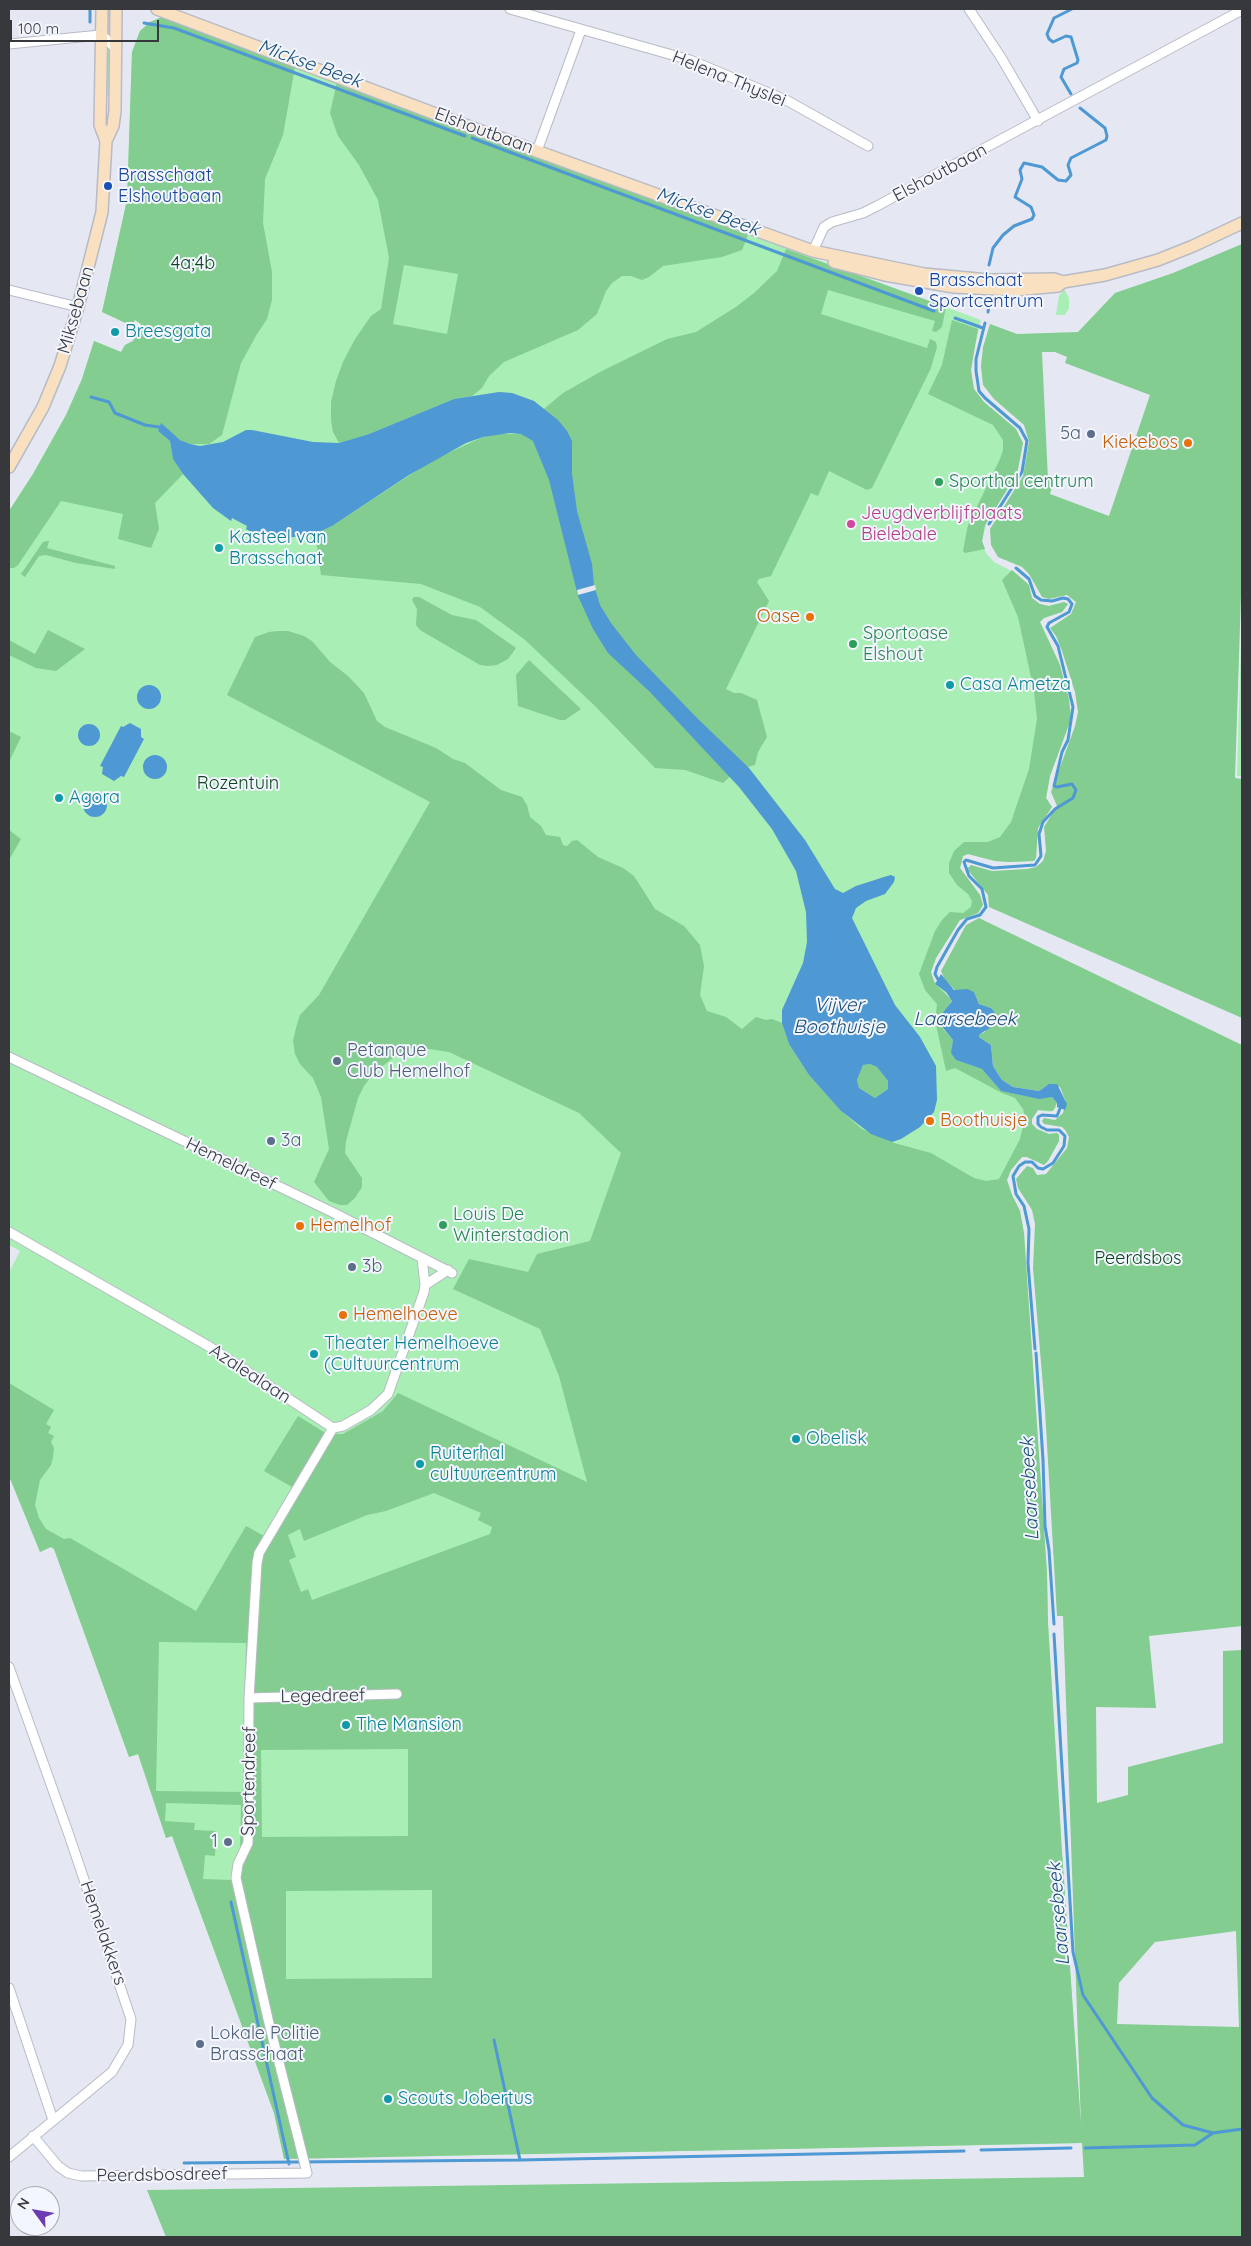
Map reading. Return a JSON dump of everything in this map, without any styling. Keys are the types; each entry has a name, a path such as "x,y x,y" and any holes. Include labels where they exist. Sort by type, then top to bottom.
{"main road":[{"name":"Miksebaan","path":"102,9 100,35 100,125 106,141"},
{"name":"Miksebaan","path":"9,467 51,389 68,346 102,212 106,141 113,126 116,98 116,9"},
{"name":"Elshoutbaan","path":"157,9 537,151 813,251 829,260 857,269 954,287 1017,290 1058,286 1063,282 1105,275 1158,260 1242,223"},
{"path":"100,125 106,130 113,126"}],"street":[{"name":"Helena Thyslei","path":"510,9 690,60 788,101 868,146"},
{"path":"969,9 1002,59 1038,121"},
{"name":"Elshoutbaan","path":"813,251 824,227 832,222 863,213 877,206 1077,101 1242,10"},
{"path":"537,151 581,30"},
{"path":"9,44 100,35 116,49"},
{"path":"9,290 78,307"},
{"name":"Hemeldreef","path":"9,1057 332,1212 450,1272 425,1285"},
{"name":"Azalealaan","path":"9,1232 210,1347 333,1428"},
{"path":"333,1428 343,1426 371,1410 388,1394 425,1285 422,1258"},
{"name":"Sportendreef","path":"306,2170 236,1878 238,1864 248,1844 249,1698 259,1553 333,1428"},
{"name":"Hemelakkers","path":"9,1667 69,1835 131,2019 128,2045 117,2065 105,2078 9,2157"},
{"name":"Legedreef","path":"249,1698 397,1694"},
{"path":"9,1988 53,2120"},
{"name":"Peerdsbosdreef","path":"33,2136 58,2166 68,2173 81,2176 306,2170"}],"green space":[{"name":"Rozentuin","path":"162,17 981,320 972,359 971,375 974,389 984,402 1016,429 1023,443 1017,474 987,521 982,541 986,553 994,562 1017,574 1029,585 1032,598 1039,604 1049,606 1064,602 1068,604 1062,612 1044,618 1040,622 1060,665 1071,719 1050,776 1046,798 1052,807 1038,828 1036,858 1034,861 1009,862 995,861 968,854 963,856 960,868 980,895 983,905 978,913 960,920 936,958 931,972 933,980 946,992 949,1006 990,1079 998,1088 1057,1107 1050,1112 1038,1110 1032,1119 1032,1124 1037,1129 1049,1134 1057,1133 1059,1135 1059,1141 1048,1161 1044,1165 1027,1157 1022,1157 1011,1170 1007,1180 1020,1211 1024,1233 1082,2143 284,2159 274,2113 172,1836 166,1838 138,1754 129,1757 54,1549 51,1547 40,1552 9,1476 9,1272 20,1251 9,1245 9,511 33,474 66,415 82,379 94,341 121,352 125,345 133,341 141,324 135,320 132,326 102,312 127,200 132,52 140,31 150,22"},
{"name":"4a;4b","path":"162,17 295,67 283,135 265,179 263,223 272,272 272,300 267,319 241,363 222,435 209,444 190,444 180,440 161,424 158,431 170,441 173,459 183,474 155,503 159,529 151,548 118,539 123,514 61,501 18,565 10,568 9,511 33,474 66,415 82,379 94,341 121,352 125,345 133,341 141,324 135,320 132,326 102,312 127,200 132,52 140,31 150,22"},
{"path":"103,41 111,49 110,95 103,95"},
{"path":"337,82 748,235 742,250 722,257 663,266 642,280 631,276 622,276 612,283 606,291 597,314 578,330 504,362 489,376 482,388 472,396 454,399 369,434 339,443 333,432 331,420 331,402 336,381 355,339 371,316 381,309 389,258 378,200 359,165 338,136 330,113","holes":["404,265 458,274 447,334 393,324"]},
{"path":"1242,244 1242,564 1235,778 1242,779 1242,1018 989,907 988,895 967,869 971,865 992,871 1027,869 1036,867 1043,861 1046,851 1044,827 1057,806 1051,792 1075,726 1078,712 1075,692 1062,651 1056,636 1050,628 1071,614 1076,602 1067,595 1049,599 1042,597 1029,574 1022,567 998,557 991,545 990,529 1023,476 1029,442 1024,425 994,399 983,385 981,366 983,347 990,324 1017,334 1078,332 1115,293 1173,273","holes":["1042,352 1055,352 1067,357 1065,363 1150,395 1109,516 1050,494 1054,481 1048,480"]},
{"path":"786,249 946,307 942,327 936,332 932,331 935,321 828,290 821,314 927,348 930,339 936,342 937,347 931,368 872,488 867,490 829,471 818,496 811,493 771,576 759,579 757,582 769,601 726,689 757,700 767,737 758,752 755,765 737,770 723,783 685,770 655,768 595,706 524,639 480,607 421,584 321,575 315,534 332,526 433,460 483,437 496,434 521,434 545,408 563,393 600,372 667,339 696,332 736,307 754,293 777,271"},
{"path":"1064,289 1069,298 1069,308 1065,315 1056,315 1059,296"},
{"path":"952,320 978,329 971,370 974,389 984,402 1016,429 1023,443 1017,474 985,525 982,541 985,549 965,553 963,551 968,525 1000,459 1003,450 1003,440 993,425 928,394 942,365"},
{"path":"49,541 47,548 115,566 115,569 76,563 46,555 39,556 25,577 21,574 43,542"},
{"name":"Peerdsbos","path":"1012,570 1029,585 1032,598 1040,604 1049,606 1064,602 1068,604 1062,612 1044,618 1040,622 1060,665 1069,699 1071,719 1050,776 1046,798 1052,807 1038,828 1036,858 1034,861 1009,862 995,861 968,854 963,856 960,868 980,895 983,905 978,913 960,920 936,958 931,972 935,984 952,1000 940,1019 943,1029 953,1040 952,1047 956,1060 982,1069 1001,1091 1036,1098 1052,1097 1057,1103 1053,1111 1038,1110 1032,1119 1032,1124 1037,1129 1049,1134 1057,1133 1059,1135 1059,1141 1048,1161 1044,1165 1027,1157 1022,1157 1011,1170 1007,1180 1020,1211 1024,1233 1047,1573 1048,1623 1062,1852 1081,2125 1063,1616 1057,1616 1045,1410 1033,1268 1035,1224 1032,1210 1018,1188 1016,1179 1027,1166 1033,1168 1037,1175 1046,1174 1067,1148 1069,1137 1065,1130 1062,1127 1044,1124 1042,1121 1044,1118 1055,1120 1063,1113 1066,1102 1060,1087 1046,1086 1039,1091 1013,1087 1002,1080 993,1066 991,1045 979,1037 980,1034 985,1032 991,1008 979,1004 974,992 955,990 945,980 941,971 966,925 979,918 1242,1045 1242,1626 1149,1636 1156,1708 1096,1707 1097,1803 1128,1795 1128,1767 1223,1743 1223,1651 1242,1650 1242,2237 166,2237 147,2190 1084,2177 1082,2143 284,2159 274,2113 172,1836 166,1838 138,1754 129,1757 54,1549 51,1547 40,1552 9,1476 9,1383 54,1410 46,1424 51,1427 48,1433 54,1436 51,1442 54,1448 53,1457 51,1465 40,1480 35,1505 39,1518 46,1529 64,1539 70,1538 196,1611 246,1526 264,1536 292,1487 264,1471 298,1416 327,1434 343,1434 383,1411 398,1393 587,1482 559,1376 540,1329 453,1289 469,1259 528,1272 537,1254 590,1241 621,1153 579,1113 449,1052 416,1047 404,1050 374,1073 358,1098 346,1141 345,1153 362,1178 362,1187 355,1198 347,1205 340,1205 329,1201 314,1182 329,1149 321,1097 313,1078 300,1064 295,1054 293,1041 296,1028 300,1015 319,995 430,802 227,695 255,637 269,632 288,631 304,636 312,641 330,662 348,676 364,693 377,721 385,727 436,748 453,759 465,763 501,790 522,797 527,805 530,817 541,826 546,835 560,837 563,845 567,846 572,841 577,840 598,857 623,868 634,876 655,909 684,926 700,945 704,966 700,995 707,1011 726,1017 742,1029 756,1017 766,1020 772,1019 782,1023 789,1044 809,1075 841,1111 862,1129 894,1143 931,1153 974,1178 986,1181 999,1179 1020,1139 1025,1117 1023,1109 1015,1098 1002,1093 955,1068 946,1071 935,1020 937,1004 925,990 919,974 935,931 942,920 950,912 963,913 971,907 972,901 968,894 957,885 949,873 949,863 954,851 964,842 988,842 1000,837 1011,822 1029,769 1037,719 1034,691 1018,617 1002,580","holes":["434,1493 481,1513 478,1520 492,1527 490,1534 312,1600 308,1589 301,1592 289,1560 296,1557 288,1535 300,1529 304,1541 367,1515 386,1511","159,1642 246,1643 243,1792 156,1791","408,1749 408,1836 262,1837 261,1750","166,1803 241,1805 240,1853 233,1863 232,1880 203,1879 205,1855 215,1856 216,1831 194,1830 195,1823 165,1821","432,1890 432,1978 286,1979 286,1891","1236,1931 1239,2027 1117,2024 1119,1983 1155,1942"]},
{"path":"414,597 419,597 452,615 476,620 516,648 508,659 497,665 480,665 420,630 416,625 417,609 412,600"},
{"path":"1242,613 1242,776 1237,776"},
{"path":"48,630 85,649 56,671 36,668 9,655 9,640 35,654"},
{"path":"529,660 581,709 565,720 560,720 518,706 516,675"},
{"path":"9,731 21,737 9,762"},
{"path":"9,830 21,839 9,860"},
{"path":"870,1064 877,1067 888,1081 888,1089 875,1098 859,1088 857,1080 863,1065"}],"water":[{"name":"Vijver Boothuisje","path":"499,392 512,393 534,401 558,420 572,441 572,474 577,511 592,564 594,585 600,605 611,623 636,655 749,768 805,840 835,889 843,893 856,886 884,877 891,875 895,877 894,882 885,894 866,901 856,908 852,918 895,1005 920,1037 936,1066 937,1100 934,1112 920,1127 901,1139 892,1142 871,1134 841,1111 809,1075 789,1044 782,1023 782,1010 803,963 807,942 806,912 796,871 772,829 739,787 650,692 608,653 593,629 578,596 549,480 533,441 521,434 510,433 483,437 466,443 409,475 332,526 315,534 280,539 254,531 251,532 246,529 247,526 232,518 231,521 213,508 183,474 173,459 170,441 158,431 161,423 180,440 200,446 223,442 246,430 313,442 339,443 369,434 454,399","holes":["870,1064 877,1067 888,1081 888,1089 875,1098 859,1088 857,1080 863,1065"]},
{"path":"149,685 154,686 160,692 160,702 154,708 149,709 144,708 138,702 137,697 138,692 144,686"},
{"path":"130,723 141,729 141,737 144,739 124,777 121,776 114,781 102,774 103,767 100,766 121,726 123,727"},
{"path":"89,724 97,727 100,735 97,743 89,746 81,743 78,735 81,727"},
{"path":"155,755 160,756 166,762 166,772 160,778 155,779 150,778 144,772 143,767 144,762 150,756"},
{"path":"95,793 103,797 107,805 103,813 95,817 87,813 83,805 87,797"},
{"name":"Laarsebeek","path":"941,974 954,990 967,989 974,992 979,1004 991,1008 995,1013 996,1020 993,1026 980,1034 979,1037 991,1045 993,1066 1002,1080 1013,1087 1039,1091 1049,1084 1057,1084 1067,1104 1065,1110 1057,1107 1057,1103 1052,1097 1039,1099 1001,1091 982,1069 956,1060 951,1053 953,1040 940,1024 942,1014 952,1001 946,992 935,984"}],"pier":[{"path":"595,585 596,590 578,595 577,590"}],"waterway":[{"name":"Mickse Beek","path":"90,9 90,22"},
{"name":"Laarsebeek","path":"1071,94 1061,77 1064,69 1077,63 1078,60 1071,37 1066,36 1053,42 1047,34 1054,18 1072,9"},
{"name":"Mickse Beek","path":"144,23 174,28 465,136"},
{"name":"Laarsebeek","path":"989,265 993,248 1003,235 1014,226 1032,219 1034,215 1031,207 1015,197 1022,179 1020,170 1024,163 1042,167 1058,180 1066,181 1071,175 1068,165 1071,158 1106,140 1105,128 1080,108"},
{"name":"Mickse Beek","path":"472,138 934,311"},
{"name":"Laarsebeek","path":"988,312 989,306"},
{"name":"Mickse Beek","path":"955,318 983,328"},
{"name":"Laarsebeek","path":"985,323 976,359 979,391 1020,428 1027,441 1022,472 989,524"},
{"path":"91,397 109,402 115,413 145,425 159,427"},
{"name":"Laarsebeek","path":"940,983 935,974 937,967 958,930 967,919 980,915 986,907 982,889 969,876 964,862 966,860 993,868 1035,865 1041,856 1039,834 1043,822 1055,809 1073,798 1076,790 1072,784 1054,786 1062,752 1068,740 1073,707 1058,646 1047,627 1049,623 1069,612 1072,604 1068,599 1063,598 1052,601 1041,600 1035,596 1029,579 1016,568"},
{"name":"Laarsebeek","path":"1035,1349 1028,1263 1029,1229 1024,1206 1016,1194 1013,1176 1019,1166 1025,1162 1032,1162 1038,1168 1043,1169 1053,1163 1064,1146 1065,1136 1059,1130 1047,1130 1041,1127 1038,1124 1038,1117 1042,1115 1057,1116 1061,1106"},
{"name":"Laarsebeek","path":"1036,1353 1045,1526 1049,1550 1054,1624"},
{"name":"Laarsebeek","path":"1054,1634 1073,1952 1083,1995 1152,2098 1183,2125 1213,2133 1242,2129"},
{"path":"231,1902 289,2164"},
{"path":"494,2040 520,2160"},
{"path":"1085,2148 1195,2145 1213,2133"},
{"path":"981,2150 1071,2148"},
{"path":"184,2163 520,2160 964,2151"}],"place":[{"name":"Brasschaat Elshoutbaan","path":"108,186"},
{"name":"Brasschaat Sportcentrum","path":"919,291"},
{"name":"Breesgata","path":"115,332"},
{"name":"5a","path":"1091,434"},
{"name":"Kiekebos","path":"1188,443"},
{"name":"Sporthal centrum","path":"939,482"},
{"name":"Jeugdverblijfplaats Bielebale","path":"851,524"},
{"name":"Kasteel van Brasschaat","path":"219,548"},
{"name":"Oase","path":"810,617"},
{"name":"Sportoase Elshout","path":"853,644"},
{"name":"Casa Ametza","path":"950,685"},
{"name":"Agora","path":"59,798"},
{"name":"Petanque Club Hemelhof","path":"337,1061"},
{"name":"Boothuisje","path":"930,1121"},
{"name":"3a","path":"271,1141"},
{"name":"Louis De Winterstadion","path":"443,1225"},
{"name":"Hemelhof","path":"300,1226"},
{"name":"3b","path":"352,1267"},
{"name":"Hemelhoeve","path":"343,1315"},
{"name":"Theater Hemelhoeve (Cultuurcentrum","path":"314,1354"},
{"name":"Obelisk","path":"796,1439"},
{"name":"Ruiterhal cultuurcentrum","path":"420,1464"},
{"name":"The Mansion","path":"346,1725"},
{"name":"1","path":"228,1842"},
{"name":"Lokale Politie Brasschaat","path":"200,2044"},
{"name":"Scouts Jobertus","path":"388,2099"}]}
